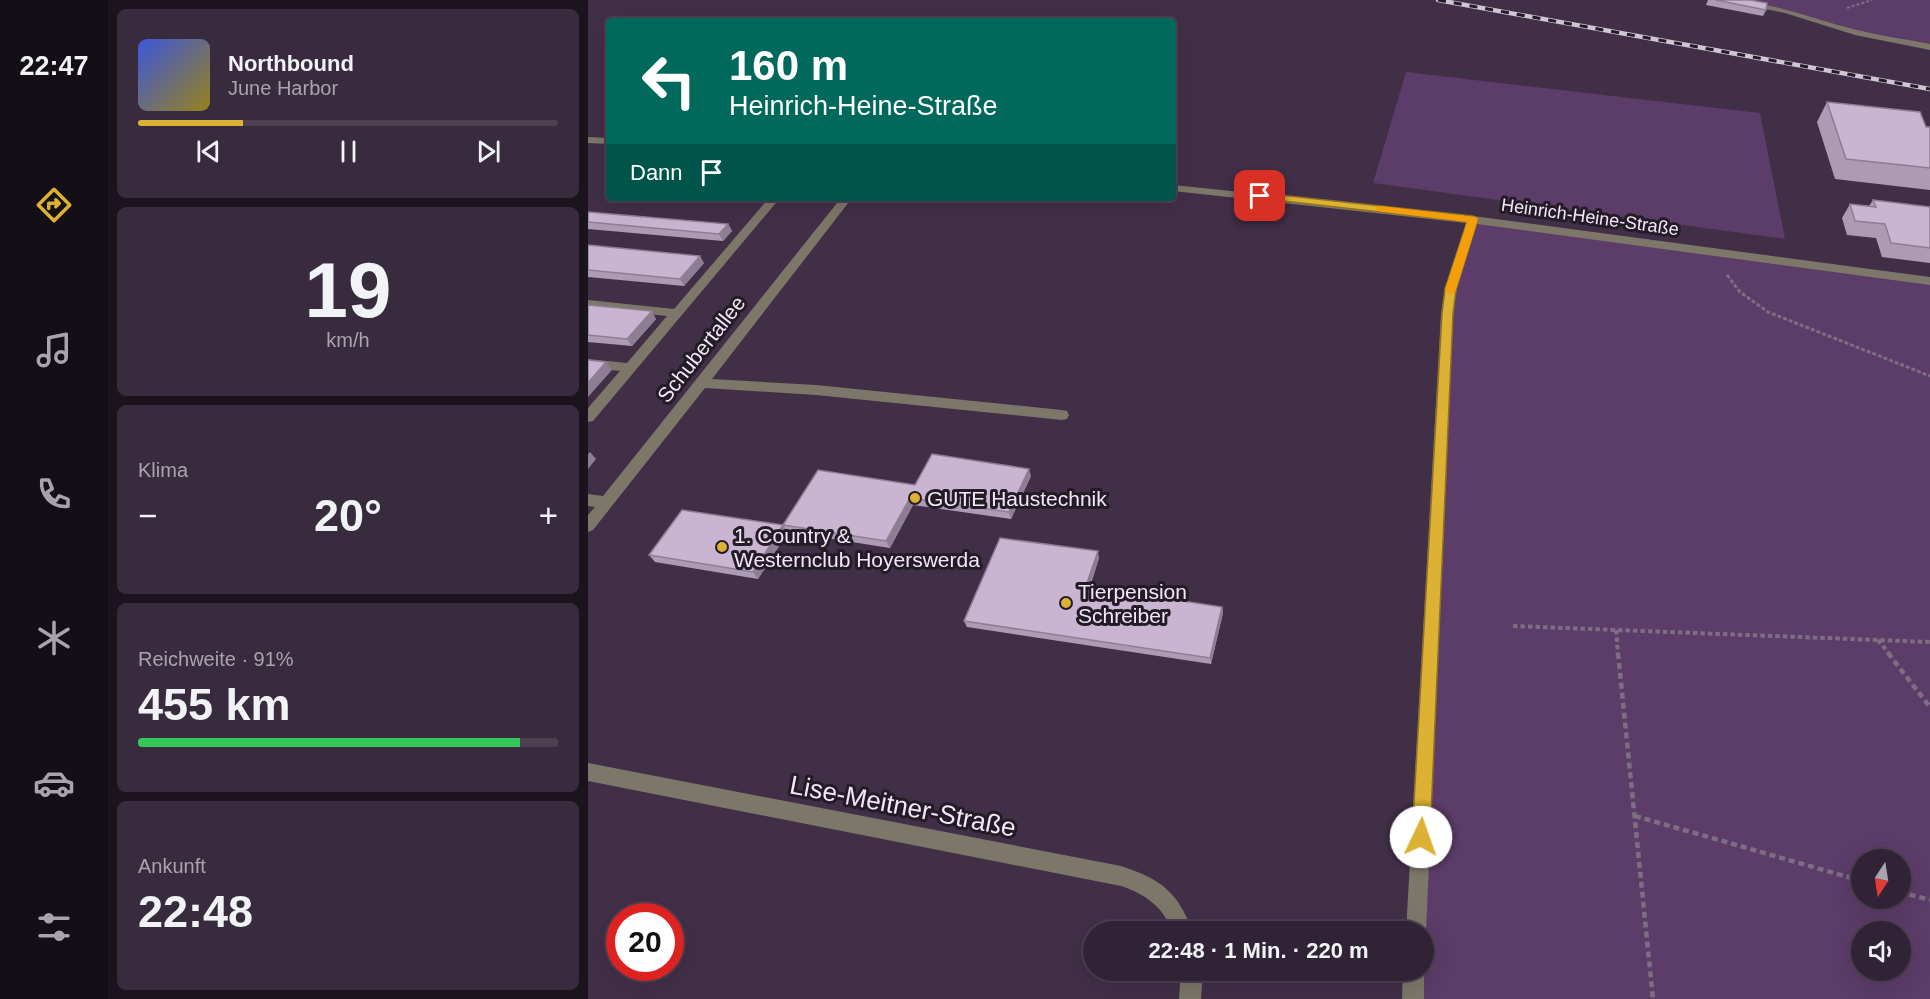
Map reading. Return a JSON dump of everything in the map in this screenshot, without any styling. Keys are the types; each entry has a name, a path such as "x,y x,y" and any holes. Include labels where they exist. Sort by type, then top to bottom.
{"street":[{"path":"1726,0 1786,11 1854,32 1930,47"},
{"path":"588,140 606,141"},
{"name":"Heinrich-Heine-Straße","path":"1176,188 1473,219 1930,281"},
{"path":"588,417 773,201"},
{"name":"Schubertallee","path":"588,526 845,201"},
{"path":"1417,921 1447,314 1451,289 1473,219"},
{"path":"700,259 723,261"},
{"path":"588,304 678,313"},
{"path":"588,363 631,368"},
{"path":"701,383 816,390 1062,415"},
{"path":"588,500 607,502"},
{"name":"Lise-Meitner-Straße","path":"588,772 1121,876 1161,893 1177,921"},
{"path":"1190,999 1191,981"},
{"path":"1413,999 1414,981"}],"path":[{"path":"1715,252 1729,278 1740,292 1763,309 1930,376"},
{"path":"1513,626 1930,642"},
{"path":"1616,630 1653,999"},
{"path":"1878,640 1930,707"},
{"path":"1635,816 1851,877"},
{"path":"1911,895 1930,900"}],"shaded area":[{"path":"1726,0 1930,0 1930,47 1895,41 1786,11"},
{"path":"1406,72 1760,113 1785,239 1373,183"},
{"path":"1473,219 1930,281 1930,999 1414,999 1420,981 1434,981 1434,921 1426,921 1447,314"}],"building":[{"path":"1716,0 1750,0 1767,3 1766,10"},
{"path":"1827,102 1920,112 1926,127 1930,127 1930,168 1846,159"},
{"path":"1873,200 1930,207 1930,248 1891,243 1885,224 1855,221 1850,204 1876,207"},
{"path":"588,212 728,224 719,234 588,222"},
{"path":"588,245 700,256 680,279 588,270"},
{"path":"588,305 652,311 627,339 588,335"},
{"path":"588,360 606,362 588,383"},
{"name":"GUTE Haustechnik","path":"932,454 1029,469 1009,512 910,498 886,541 783,525 818,470 915,485"},
{"name":"1. Country & Westernclub Hoyerswerda","path":"682,510 783,525 753,572 649,555"},
{"name":"Tierpension Schreiber","path":"1000,538 1098,551 1086,586 1222,607 1210,658 964,621"}],"railway":[{"path":"1438,0 1930,89"}],"slow traffic":[{"path":"1380,209 1473,219 1451,290"}],"place":[{"name":"GUTE Haustechnik","path":"915,498"},
{"name":"1. Country & Westernclub Hoyerswerda","path":"722,547"},
{"name":"Tierpension Schreiber","path":"1066,603"}],"route":[{"path":"1260,196 1473,219 1451,289 1447,314 1421,837"}]}
